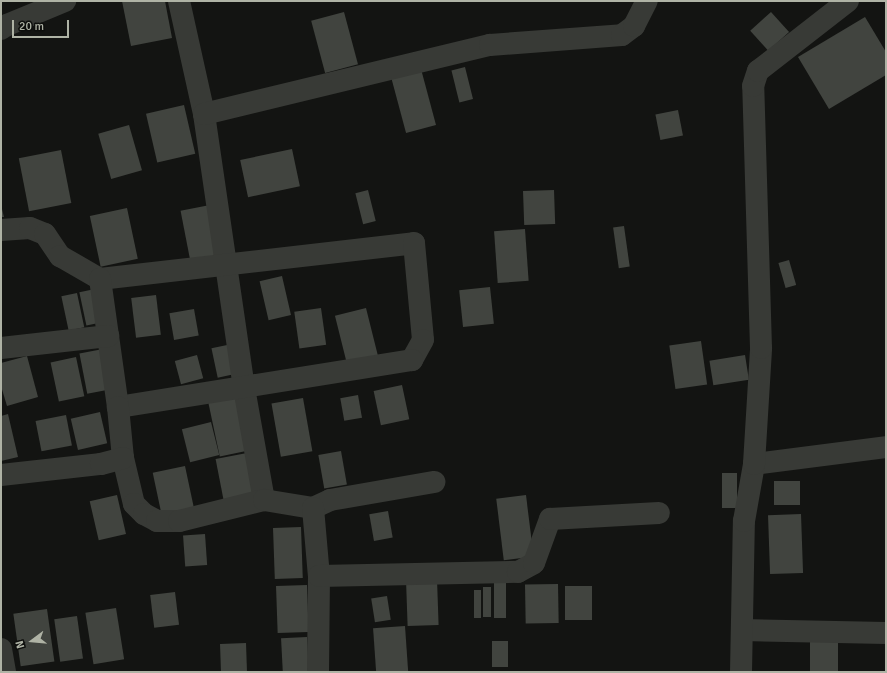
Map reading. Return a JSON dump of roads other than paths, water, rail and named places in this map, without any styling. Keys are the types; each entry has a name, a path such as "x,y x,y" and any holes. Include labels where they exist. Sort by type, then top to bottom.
{"street":[{"path":"1,29 7,25 65,1"},
{"path":"179,1 204,114 244,388 264,500"},
{"path":"204,114 490,45 622,35 634,26 647,1"},
{"path":"741,672 744,521 754,464 761,348 753,86 758,71 848,1"},
{"path":"1,230 30,228 45,234 60,256 100,279 414,243 423,340 412,360 118,407"},
{"path":"100,279 118,407 123,458 134,504 144,514 157,521 179,521 264,500 313,508 330,500 434,482"},
{"path":"1,348 108,336"},
{"path":"754,464 886,447"},
{"path":"1,475 101,464 123,458"},
{"path":"313,508 319,576 318,672"},
{"path":"319,576 518,572 534,563 550,519 659,513"},
{"path":"742,630 886,633"},
{"path":"1,649 5,672"}]}
